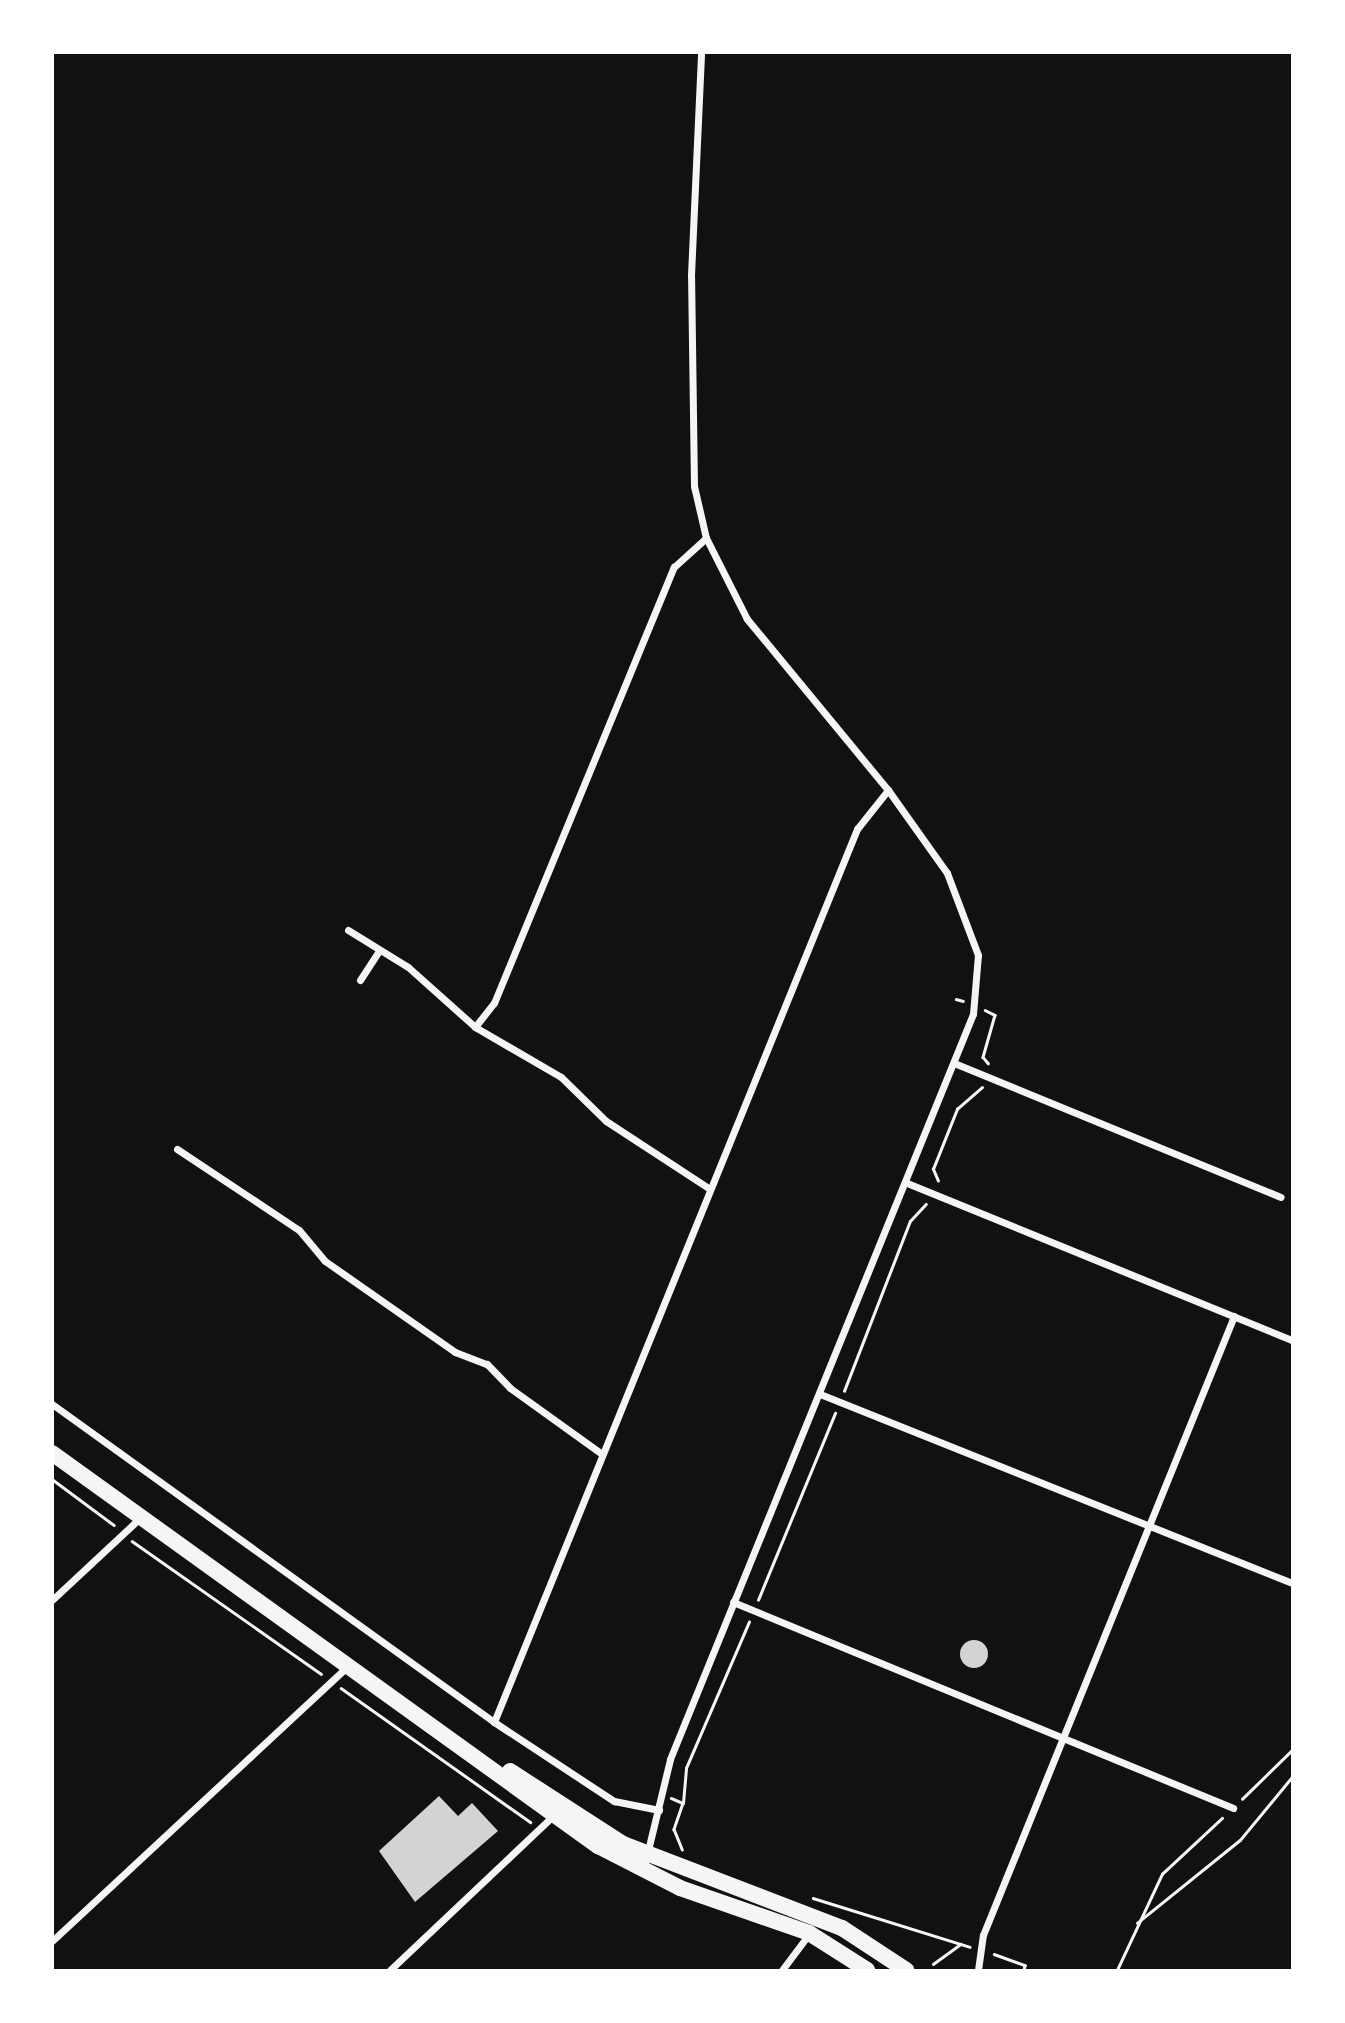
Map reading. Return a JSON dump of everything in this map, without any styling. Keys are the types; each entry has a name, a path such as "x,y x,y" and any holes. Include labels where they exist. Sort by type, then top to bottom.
{"main road":[{"path":"52,1453 140,1518 559,1811 646,1864 750,1913 809,1933 867,1970"},
{"path":"52,1459 80,1475"},
{"path":"646,1864 815,1917 906,1970"},
{"path":"750,1913 757,1897"}],"street":[{"path":"646,1864 670,1759 954,1063 973,1005 978,955 967,917 947,873 888,790 747,619 706,538 694,486 691,275 701,52"},
{"path":"475,1027 494,1003 674,567 706,538"},
{"path":"494,1721 599,1452 857,829 888,790"},
{"path":"348,930 378,952 408,967 475,1027 561,1077 606,1121 710,1189"},
{"path":"359,980 378,952"},
{"path":"954,1063 1280,1197"},
{"path":"177,1149 299,1230 325,1261 434,1337 487,1364 510,1388 599,1452"},
{"path":"907,1183 1293,1340"},
{"path":"978,1970 980,1950 1062,1739 1234,1316"},
{"path":"820,1394 1293,1583"},
{"path":"52,1405 494,1721 614,1801 659,1810"},
{"path":"52,1600 140,1518"},
{"path":"733,1602 1233,1808"},
{"path":"52,1941 349,1665"},
{"path":"390,1970 559,1811"},
{"path":"782,1970 809,1933 815,1917"}],"path":[{"path":"758,1600 910,1222 926,1204 934,1206 943,1183 933,1169 957,1109 980,1092 991,1065 983,1057 995,1015 956,999"},
{"path":"52,1479 124,1534 538,1830"},
{"path":"696,1854 675,1839 683,1803 686,1768 751,1617"},
{"path":"1117,1970 1162,1874 1293,1751"},
{"path":"1137,1923 1240,1840 1293,1777"},
{"path":"670,1797 683,1803"},
{"path":"808,1896 1025,1965 1024,1970"},
{"path":"933,1964 962,1944"}],"building":[{"path":"974,1640 984,1644 988,1654 984,1664 974,1668 964,1664 960,1654 964,1644"},
{"path":"439,1796 458,1816 472,1803 498,1831 415,1902 379,1851"}]}
